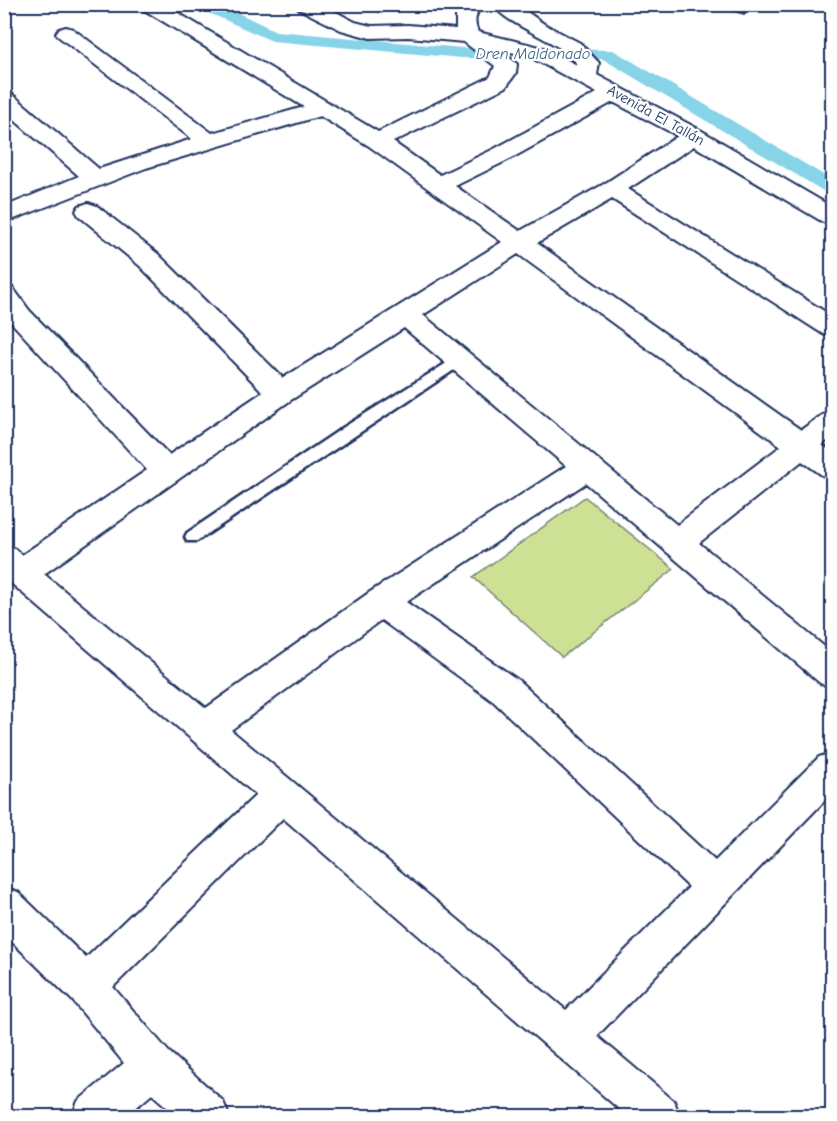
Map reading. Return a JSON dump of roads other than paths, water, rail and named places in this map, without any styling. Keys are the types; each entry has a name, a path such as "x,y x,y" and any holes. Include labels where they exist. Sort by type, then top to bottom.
{"street":[{"path":"148,4 377,141 832,467"},
{"name":"Avenida El Tallán","path":"304,4 348,26 370,32 469,36 537,52 694,136 832,217"},
{"path":"502,4 544,32 571,44 582,53 588,63 586,77"},
{"path":"377,141 498,82 505,73 506,64 480,48 469,36 465,21 467,6"},
{"path":"66,33 208,141"},
{"path":"438,185 502,154 615,92"},
{"path":"4,99 96,178"},
{"path":"4,216 52,193 96,178 208,141 323,108"},
{"path":"659,1116 13,566 167,472 281,393 520,242 612,189 694,136"},
{"path":"612,189 832,328"},
{"path":"88,211 149,260 281,393"},
{"path":"4,294 20,316 167,472"},
{"path":"406,315 832,673"},
{"path":"677,542 832,422"},
{"path":"206,728 381,602 586,468"},
{"path":"381,602 506,691 716,887"},
{"path":"567,1038 832,769"},
{"path":"86,986 282,794"},
{"path":"4,906 86,986 153,1066 208,1116"},
{"path":"93,1116 153,1066"}],"lane":[{"path":"192,537 458,361"}],"waterway":[{"name":"Dren Maldonado","path":"204,4 272,36 462,53 607,54 832,188"}]}
